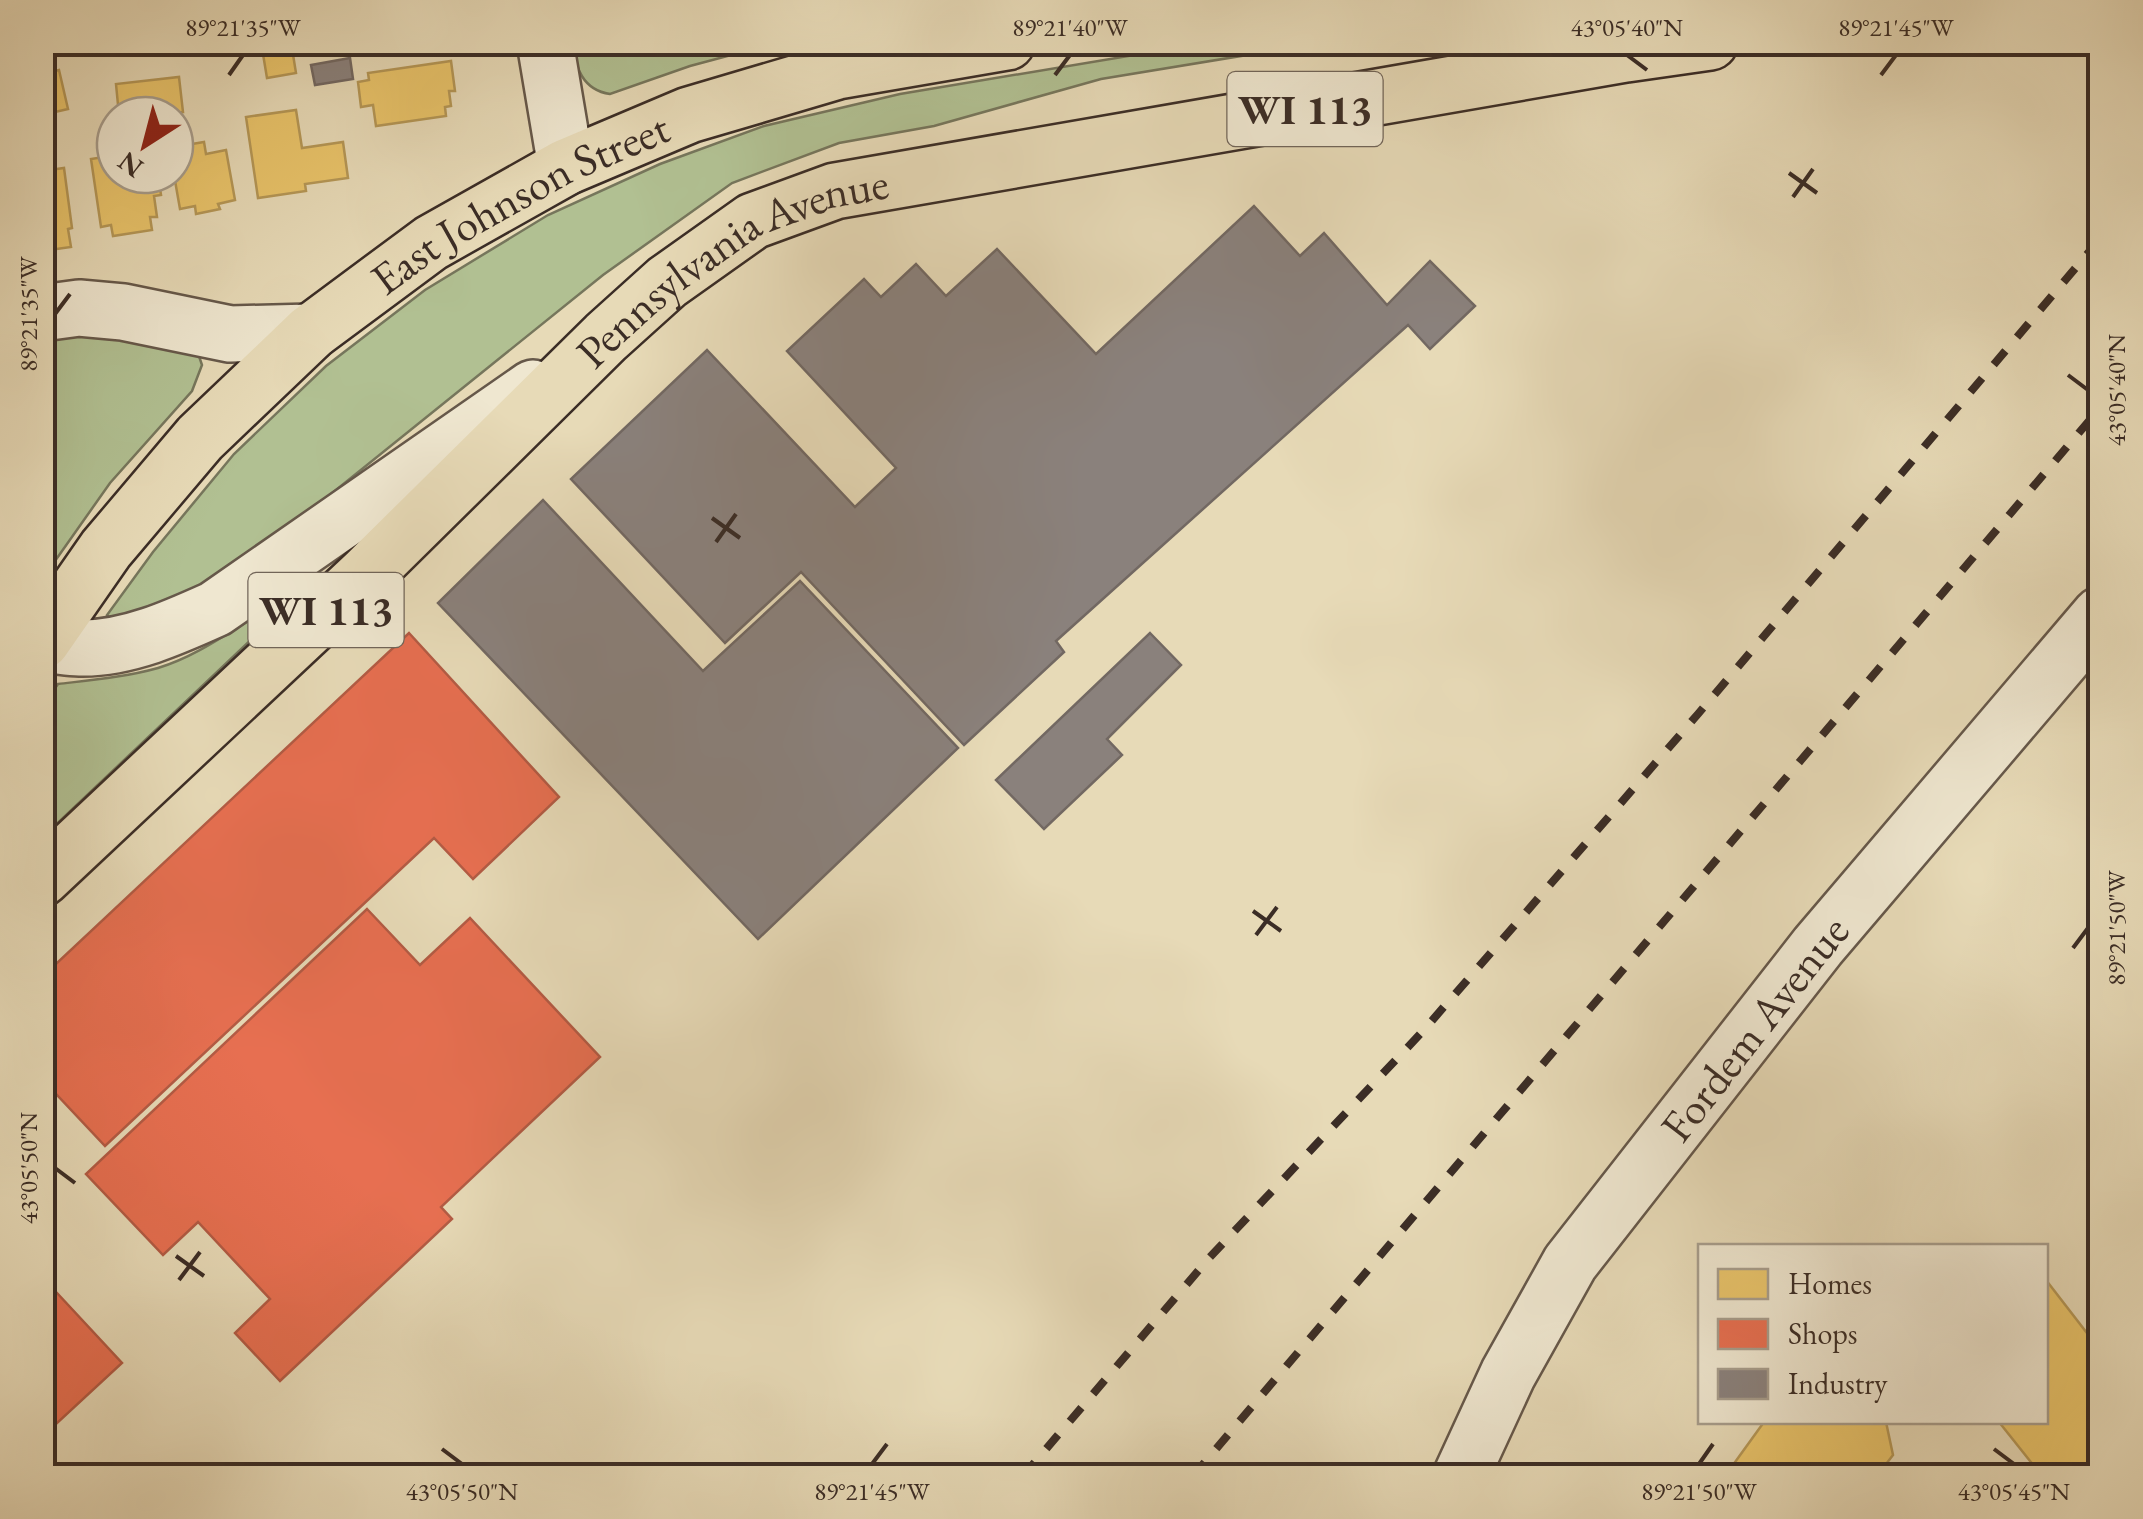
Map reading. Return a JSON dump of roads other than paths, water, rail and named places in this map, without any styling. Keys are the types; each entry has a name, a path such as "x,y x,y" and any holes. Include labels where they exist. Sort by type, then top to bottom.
{"main road":[{"name":"East Johnson Street","path":"311,332 431,243 566,166 689,114 838,71 1007,42"},
{"name":"Pennsylvania Avenue","path":"42,878 366,574 606,337 667,282 753,221 835,191 1710,42"},
{"path":"42,642 106,550 200,438 311,332"}],"street":[{"path":"545,42 566,166"},
{"path":"42,313 79,308 123,312 230,334 311,332"},
{"path":"42,642 84,648 109,645 168,630 216,609 606,337"},
{"name":"Fordem Avenue","path":"1461,1476 1508,1374 1570,1262 1818,946 2100,615"}],"railway":[{"path":"1023,1476 1210,1257 1423,1031 1698,714 2100,239"},
{"path":"1193,1476 2100,408"}]}
